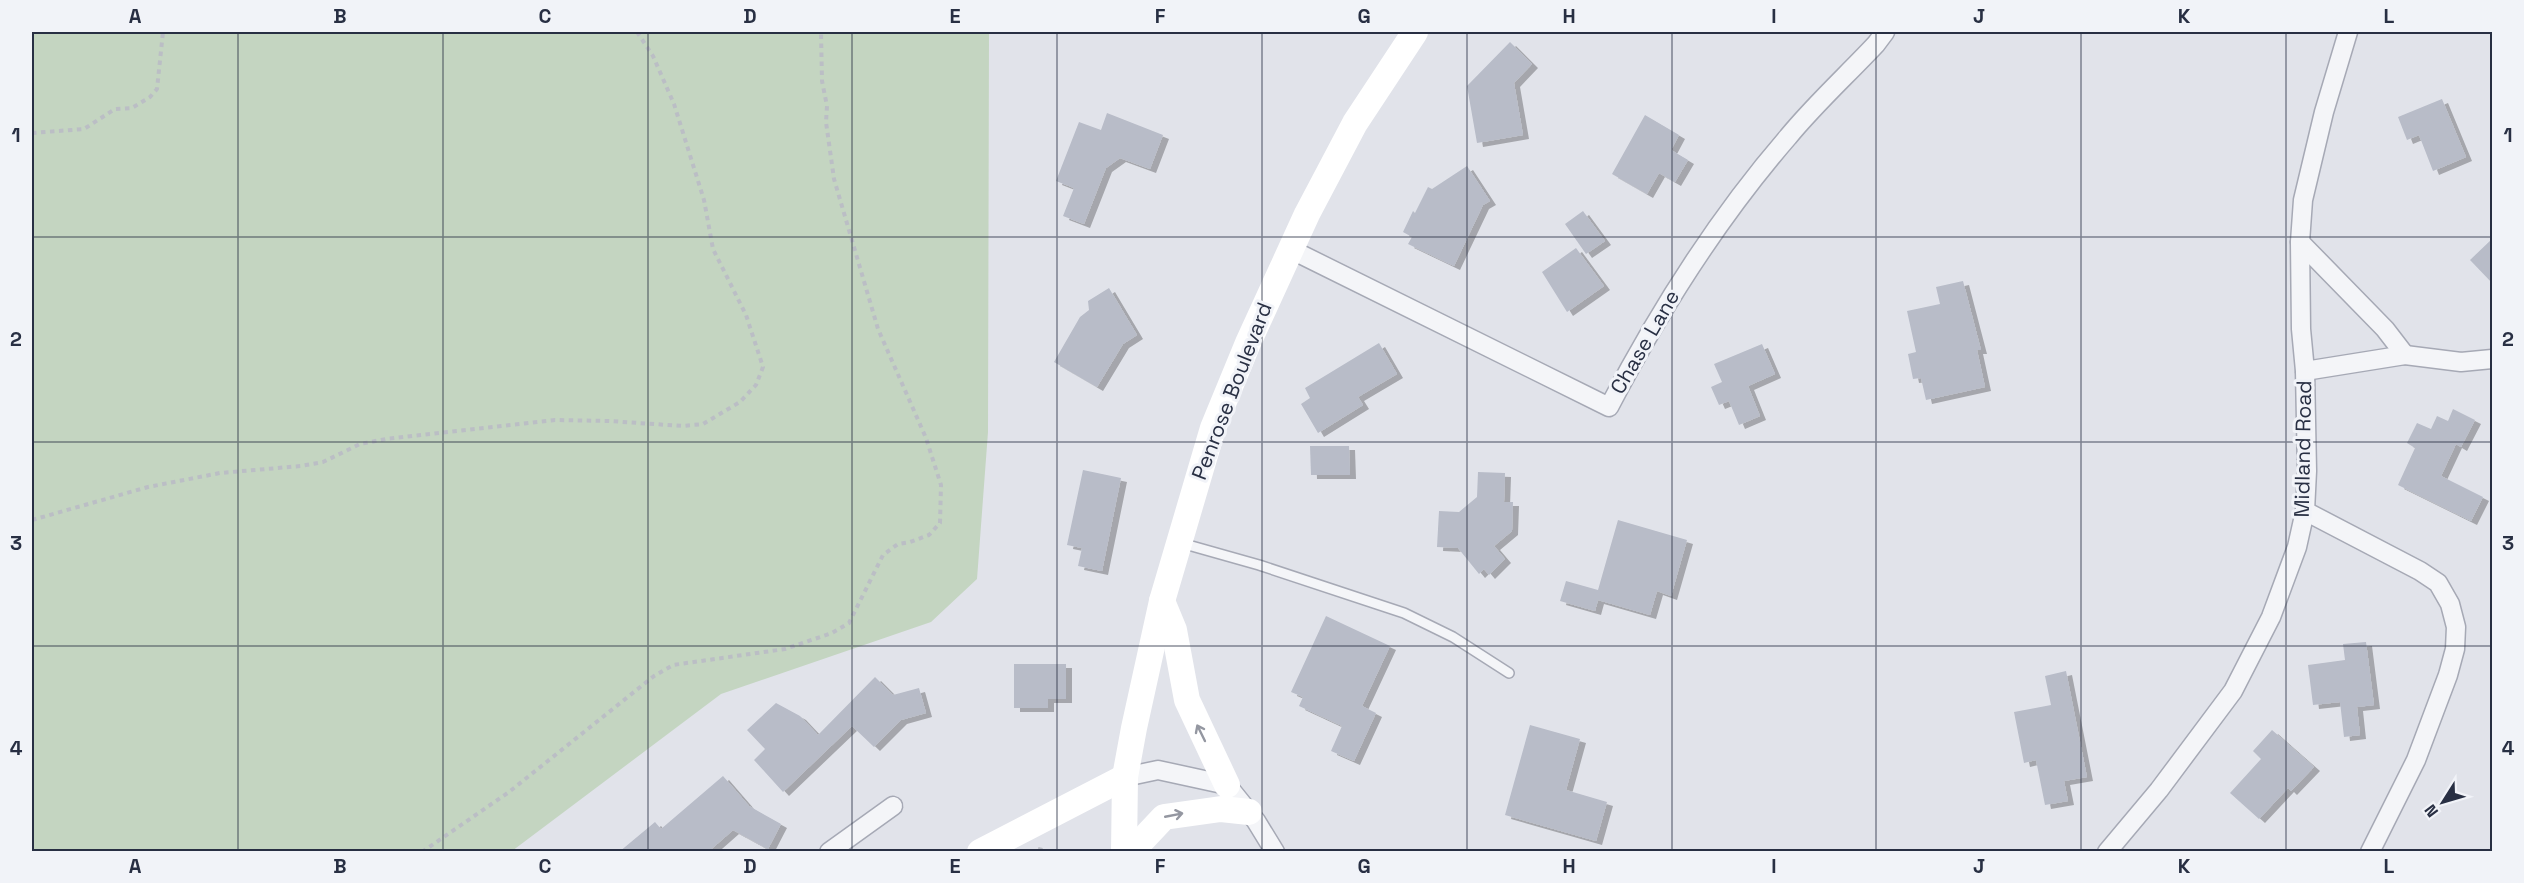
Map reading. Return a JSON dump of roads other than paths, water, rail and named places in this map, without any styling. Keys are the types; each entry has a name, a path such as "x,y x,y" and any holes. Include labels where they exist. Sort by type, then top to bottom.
{"street":[{"name":"Penrose Boulevard","path":"1124,852 1125,777 1162,601 1213,428 1290,249 1355,123 1415,32"},
{"name":"Chase Lane","path":"1290,249 1609,407 1667,300 1712,237 1788,137 1885,32"},
{"name":"Midland Road","path":"2107,852 2159,789 2233,691 2271,617 2297,547 2305,511 2305,370 2301,329 2300,242 2303,200 2310,163 2348,32"},
{"path":"2300,242 2385,328 2405,355"},
{"path":"2305,370 2405,355 2461,362 2493,359"},
{"path":"2305,511 2420,571 2438,583 2450,604 2456,627 2455,649 2448,675 2416,760 2370,852"},
{"path":"1162,601 1174,630 1186,700 1227,785 1249,812 1275,852"},
{"path":"980,852 1125,777 1158,770 1227,785"},
{"path":"830,852 893,806"},
{"path":"1131,852 1164,817 1221,808 1249,812"}],"lane":[{"path":"1178,542 1259,565 1404,613 1453,637 1509,673"}]}
